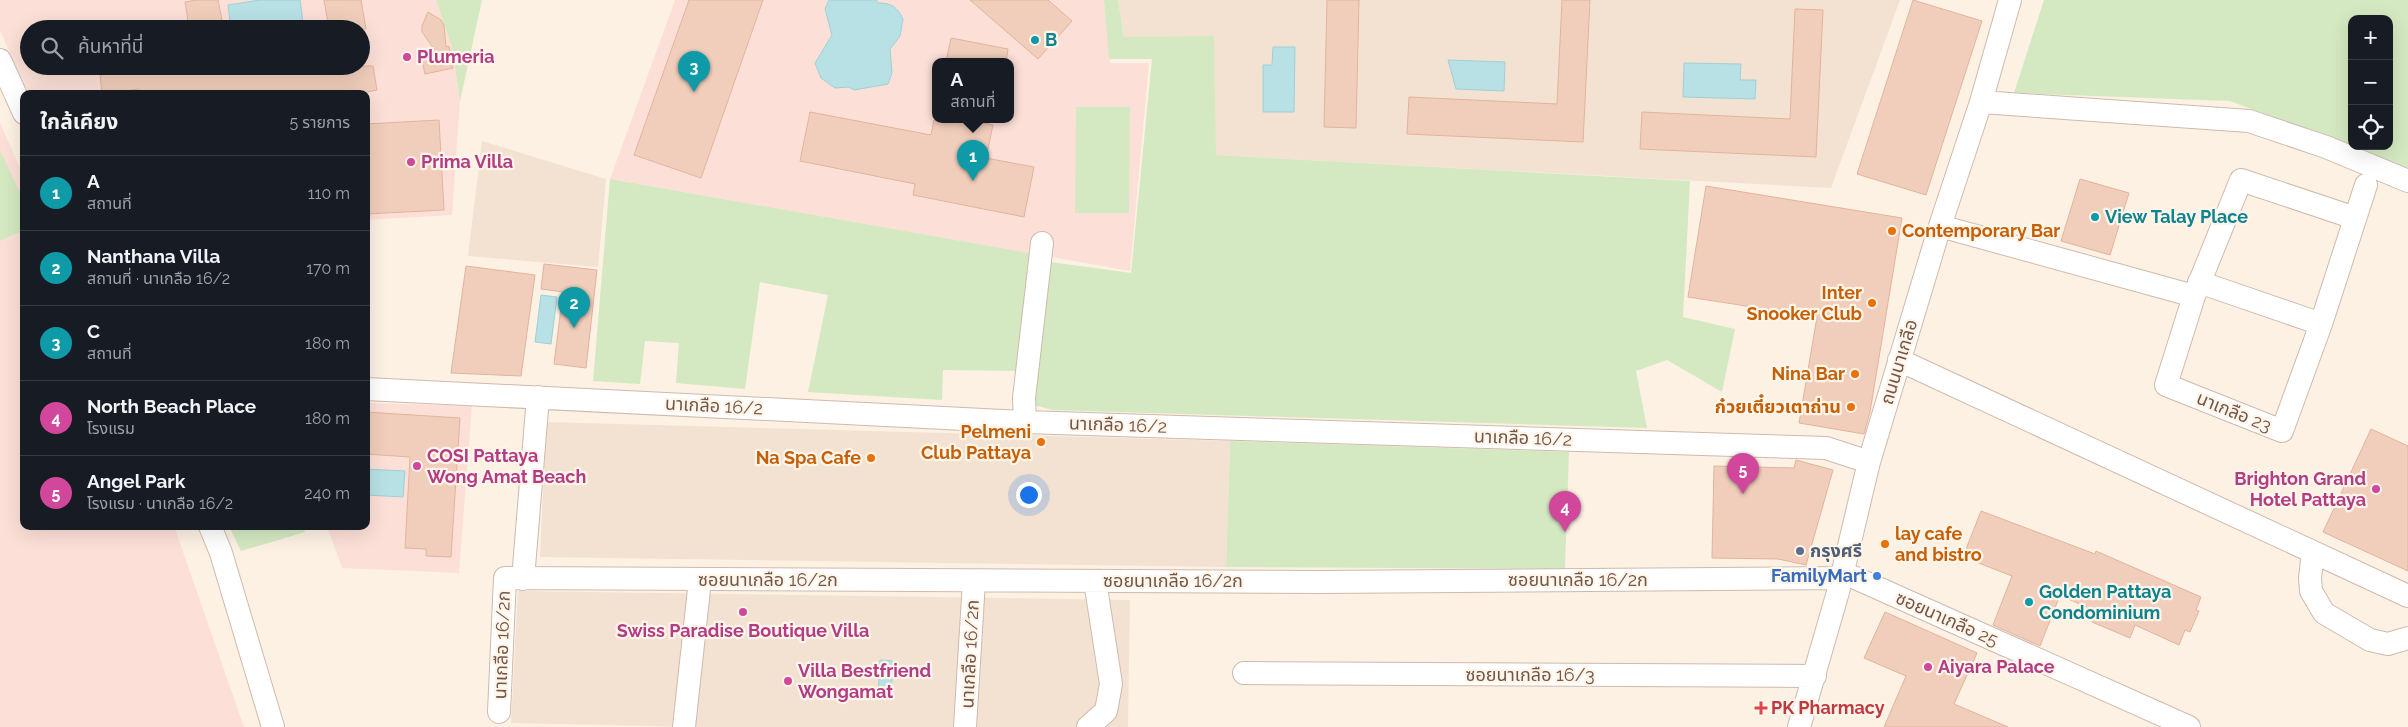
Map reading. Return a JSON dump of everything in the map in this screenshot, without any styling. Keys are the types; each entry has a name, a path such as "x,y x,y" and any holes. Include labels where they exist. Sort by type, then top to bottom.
{"street":[{"name":"ถนนนาเกลือ","path":"1799,727 1815,676 1842,575 1869,462 1940,226 1981,102 2010,0"},
{"path":"1,64 20,104"},
{"path":"1981,102 2249,120 2326,147 2408,181"},
{"name":"นาเกลือ 23","path":"2355,218 2241,180 2197,289 2166,385 2282,431 2321,324 2366,185"},
{"path":"1940,226 2197,289 2321,324"},
{"path":"1025,422 1024,398 1042,243"},
{"path":"1899,360 2408,596"},
{"name":"นาเกลือ 16/2","path":"370,389 1025,422 1826,448 1869,462"},
{"name":"นาเกลือ 16/2ก","path":"499,712 514,578 538,397"},
{"path":"212,530 221,553 273,727"},
{"path":"2313,552 2310,578 2311,591 2324,613 2370,640 2388,644 2408,638"},
{"name":"ซอยนาเกลือ 16/2ก","path":"514,578 1337,582 1842,575"},
{"name":"ซอยนาเกลือ 25","path":"1842,575 2189,727"},
{"path":"684,727 700,580"},
{"name":"นาเกลือ 16/2ก","path":"966,727 974,581"},
{"path":"1088,727 1106,711 1111,684 1095,581"},
{"name":"ซอยนาเกลือ 16/3","path":"1244,674 1815,676"}],"shaded area":[{"name":"Plumeria","path":"0,0 436,0 452,48 460,101 452,215 370,220 370,90 27,90 20,75 370,75 370,20 20,20 20,74 0,31"},
{"path":"675,0 1104,0 1110,63 1149,63 1130,271 610,179"},
{"path":"1118,0 1900,0 1831,188 1215,155 1214,37 1124,37"},
{"path":"0,123 20,168 20,530 175,530 244,727 0,727"},
{"path":"482,141 606,179 598,267 468,256"},
{"name":"COSI Pattaya Wong Amat Beach","path":"370,403 472,406 459,573 342,568 328,530 370,530"},
{"path":"546,422 1230,441 1226,567 540,557"},
{"path":"518,591 1130,600 1128,727 694,727 511,723"}],"green space":[{"path":"436,0 482,0 460,101 452,48"},
{"path":"1104,0 1118,0 1124,37 1214,36 1216,155 1690,181 1683,317 1735,329 1722,392 1667,360 1636,371 1647,428 1053,410 1033,405 1051,262 1131,273 1152,59 1109,59"},
{"path":"2044,0 2408,0 2408,168 2360,150 2393,150 2393,15 2348,15 2348,145 2230,101 2014,93"},
{"path":"1076,107 1130,107 1129,213 1075,213"},
{"path":"0,150 20,192 20,232 0,241"},
{"path":"610,179 1035,254 1022,371 943,370 942,400 808,392 828,295 760,282 745,389 676,383 679,343 645,341 640,384 593,381"},
{"path":"1230,441 1569,452 1565,569 1226,567"},
{"path":"231,530 304,530 305,532 241,551"}],"water":[{"path":"260,0 300,0 303,20 230,20 228,5"},
{"path":"829,0 876,0 878,3 894,6 899,11 903,19 900,36 890,49 892,73 888,84 854,90 849,87 835,88 821,78 815,63 832,35 825,9"},
{"path":"1273,47 1295,47 1294,112 1263,112 1263,65 1272,65"},
{"path":"1448,60 1505,62 1504,91 1456,89"},
{"path":"1684,63 1741,64 1740,80 1756,80 1755,99 1683,97"},
{"path":"541,295 557,297 551,344 535,342"},
{"path":"370,469 405,471 403,497 370,495"},
{"path":"880,660 893,661 891,696 878,695"}],"building":[{"path":"218,0 222,20 188,20 185,2"},
{"path":"324,0 361,0 364,20 327,20"},
{"path":"689,0 763,0 701,178 634,155"},
{"name":"B","path":"970,0 1048,0 1072,21 1038,59"},
{"path":"1327,0 1359,0 1356,128 1324,127"},
{"path":"1562,0 1590,0 1583,142 1407,134 1409,97 1557,104"},
{"path":"1913,0 1982,21 1926,195 1857,174"},
{"path":"1795,9 1823,10 1816,157 1640,149 1642,112 1790,119"},
{"path":"428,12 441,20 444,25 446,47 449,46 453,68 425,74 420,52 434,49 422,32 422,26"},
{"path":"951,38 1008,49 1007,58 947,58"},
{"path":"370,66 373,66 377,90 370,91 102,90 100,75 370,75"},
{"path":"810,112 931,135 933,123 984,123 993,125 986,158 1034,167 1024,217 913,195 915,184 800,161"},
{"name":"Prima Villa","path":"439,120 444,210 370,214 370,124"},
{"name":"View Talay Place","path":"2080,179 2129,193 2110,255 2061,241"},
{"path":"1706,186 1902,218 1870,412 1864,434 1799,423 1817,317 1688,297"},
{"path":"544,264 597,270 586,368 554,364 563,292 541,289"},
{"path":"466,266 535,275 521,376 451,373"},
{"path":"370,412 460,418 451,557 426,556 426,549 405,548 410,457 370,454"},
{"name":"Brighton Grand Hotel Pattaya","path":"2371,429 2408,446 2408,571 2323,532"},
{"path":"1796,460 1833,470 1806,565 1778,559 1712,558 1714,466 1794,468"},
{"path":"1981,511 2095,554 2096,551 2201,597 2196,610 2199,611 2190,632 2185,630 2179,645 2135,625 2130,638 2092,622 2097,612 2060,595 2040,646 1993,625 2012,576 1963,557"},
{"name":"Aiyara Palace","path":"1885,612 1977,653 1954,704 2008,727 1884,727 1906,676 1864,658"}],"place":[{"name":"B","path":"1035,40"},
{"name":"Plumeria","path":"407,57"},
{"name":"C","path":"694,92"},
{"name":"Prima Villa","path":"411,162"},
{"name":"A","path":"973,181"},
{"name":"View Talay Place","path":"2095,217"},
{"name":"Contemporary Bar","path":"1892,231"},
{"name":"Inter Snooker Club","path":"1872,303"},
{"name":"Nanthana Villa","path":"574,328"},
{"name":"Nina Bar","path":"1855,374"},
{"name":"ก๋วยเตี๋ยวเตาถ่าน","path":"1851,407"},
{"name":"Pelmeni Club Pattaya","path":"1041,442"},
{"name":"Na Spa Cafe","path":"871,458"},
{"name":"COSI Pattaya Wong Amat Beach","path":"417,466"},
{"name":"Brighton Grand Hotel Pattaya","path":"2376,489"},
{"name":"Angel Park","path":"1743,494"},
{"name":"North Beach Place","path":"1565,532"},
{"name":"lay cafe and bistro","path":"1885,544"},
{"name":"กรุงศรี","path":"1800,551"},
{"name":"FamilyMart","path":"1877,576"},
{"name":"Golden Pattaya Condominium","path":"2029,602"},
{"name":"Swiss Paradise Boutique Villa","path":"743,612"},
{"name":"Aiyara Palace","path":"1928,667"},
{"name":"Villa Bestfriend Wongamat","path":"788,681"},
{"name":"PK Pharmacy","path":"1761,708"}]}
